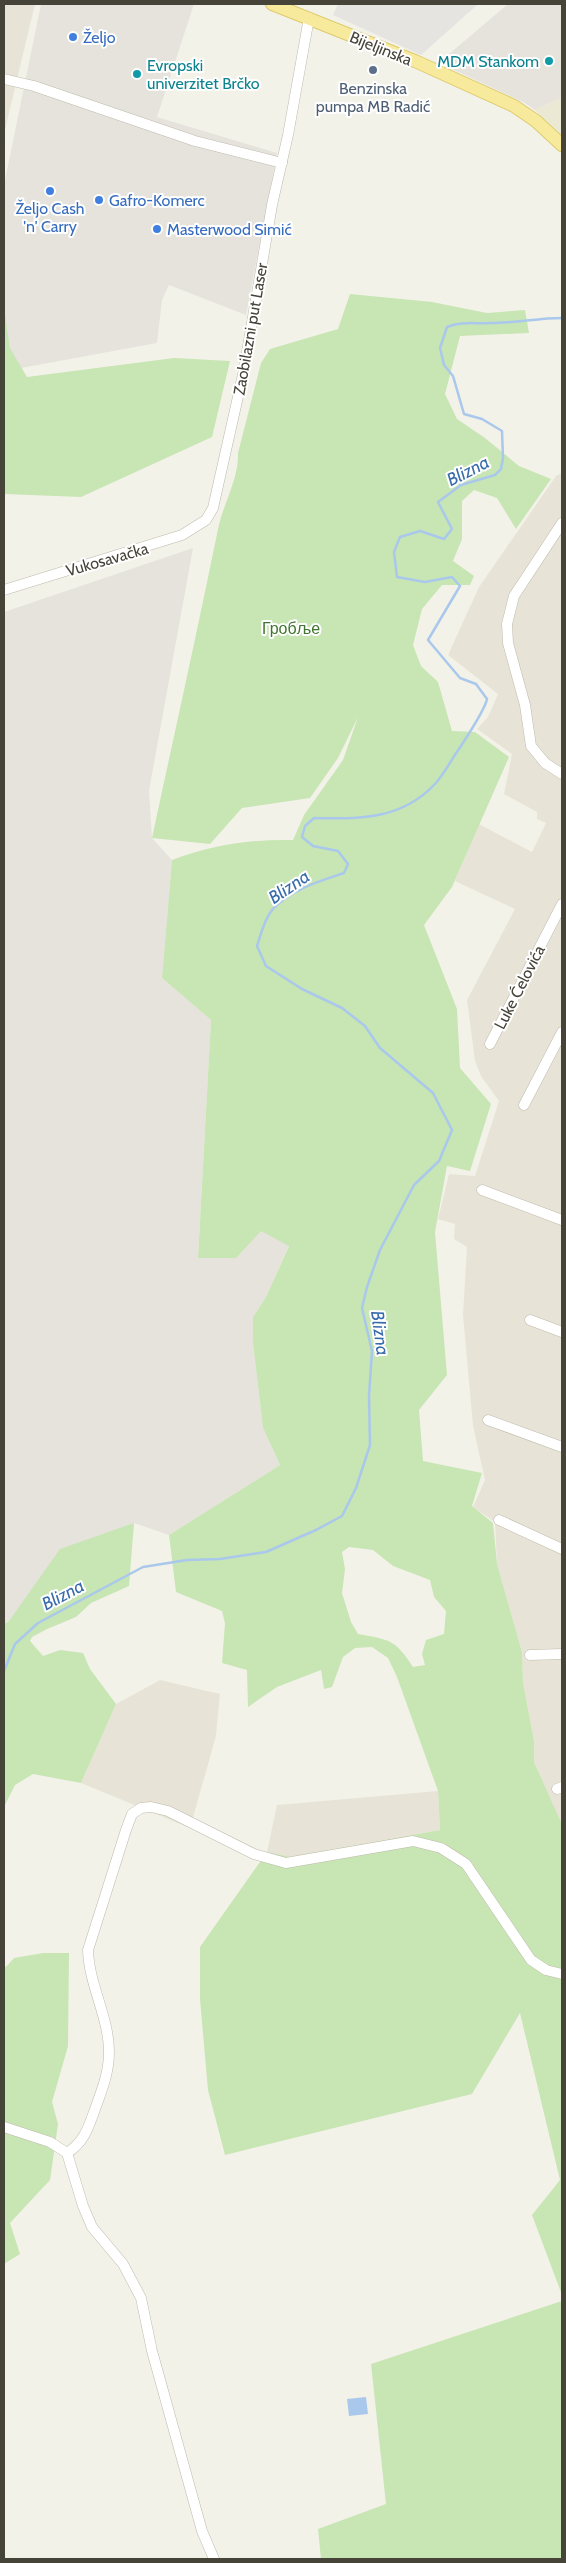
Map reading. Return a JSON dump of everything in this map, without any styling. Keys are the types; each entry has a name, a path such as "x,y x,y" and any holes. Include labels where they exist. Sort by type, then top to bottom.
{"main road":[{"name":"Bijeljinska","path":"272,4 415,61 514,106 536,121 562,146"}],"street":[{"name":"Zaobilazni put Laser","path":"206,520 213,508 244,370 272,205 282,163 309,18"},
{"path":"4,79 34,86 195,141 282,163"},
{"name":"Vukosavačka","path":"4,590 182,535 206,520"},
{"path":"561,772 545,764 531,746 525,705 508,643 507,624 514,596 562,523"},
{"name":"Luke Ćelovića","path":"490,1044 562,904"},
{"path":"524,1105 562,1032"},
{"path":"482,1190 562,1220"},
{"path":"530,1320 562,1332"},
{"path":"488,1420 562,1447"},
{"path":"498,1520 562,1549"},
{"path":"530,1655 562,1654"},
{"path":"68,2153 85,2137 107,2076 109,2051 103,2019 88,1970 88,1950 132,1814 140,1808 151,1806 168,1811 254,1854 286,1863 413,1841 441,1848 466,1864 530,1960 546,1970 562,1974"},
{"path":"4,2127 50,2142 68,2153 83,2206 92,2227 123,2264 141,2298 152,2351 202,2531 214,2559"}],"shaded area":[{"path":"4,4 35,4 4,134"},
{"path":"41,4 194,4 157,117 277,153 246,315 169,285 162,300 157,343 21,368 10,348 4,305 4,185"},
{"path":"338,4 477,5 421,55 333,15"},
{"path":"508,4 562,4 562,98 535,110 525,103 450,68 449,54"},
{"path":"562,98 562,135 535,110"},
{"path":"562,473 562,1824 534,1762 534,1741 523,1682 522,1652 497,1564 495,1522 473,1507 485,1480 473,1426 463,1315 467,1247 454,1239 455,1224 438,1219 449,1174 475,1176 499,1101 481,1076 475,1061 467,1000 515,909 455,881 479,824 532,852 546,823 537,819 537,812 504,794 512,754 477,729 488,717 498,694 448,655 479,587 556,476"},
{"path":"193,548 149,791 152,838 172,860 162,978 211,1020 198,1257 236,1258 261,1230 289,1245 266,1297 253,1317 253,1343 263,1428 280,1465 169,1535 134,1523 4,1624 4,612"},
{"path":"160,1680 220,1694 216,1736 190,1828 81,1783 116,1704"},
{"path":"438,1791 440,1830 291,1857 267,1852 277,1805"}],"green space":[{"name":"Гробље","path":"350,294 432,302 487,313 525,310 529,333 460,336 445,394 457,419 485,438 519,466 551,479 516,529 497,498 474,490 462,501 462,539 453,561 474,576 470,585 442,585 422,609 413,645 421,666 438,682 452,731 475,732 509,757 452,887 424,925 457,1009 460,1068 491,1104 470,1171 447,1166 435,1232 447,1375 419,1410 423,1461 482,1473 472,1506 493,1523 497,1564 522,1652 523,1682 534,1741 534,1762 562,1824 562,2295 532,2215 560,2180 520,2013 472,2094 225,2155 208,2090 200,1999 200,1947 267,1852 291,1857 440,1830 438,1791 397,1677 388,1658 372,1647 355,1648 343,1657 332,1687 324,1689 321,1670 277,1687 248,1707 247,1670 222,1663 225,1623 222,1611 176,1592 169,1535 280,1465 263,1428 253,1343 253,1317 266,1297 289,1246 261,1231 236,1258 198,1258 211,1020 162,978 172,860 202,850 232,844 293,840 304,815 343,760 358,717 338,758 310,798 242,808 210,844 152,838 220,520 236,472 238,453 261,363 270,349 338,329","holes":["349,1547 373,1550 393,1566 430,1580 434,1597 446,1611 444,1634 426,1640 422,1654 425,1665 413,1667 401,1651 391,1642 358,1634 351,1622 342,1593 345,1569 342,1552"]},
{"path":"4,305 10,348 27,377 174,358 230,361 212,437 81,497 4,494"},
{"path":"134,1523 129,1586 91,1603 76,1617 47,1629 32,1637 30,1641 43,1656 60,1650 83,1653 90,1669 116,1704 81,1783 33,1774 15,1785 4,1807 4,1624 9,1621 60,1549"},
{"path":"43,1953 69,1953 68,2046 52,2102 58,2124 50,2180 10,2223 20,2254 4,2264 4,1966 6,1967 14,1958"},
{"path":"562,2301 562,2559 321,2559 318,2529 386,2504 371,2364"}],"water":[{"path":"366,2397 368,2414 349,2416 347,2399"}],"waterway":[{"name":"Blizna","path":"4,1671 15,1644 38,1623 143,1567 187,1560 220,1559 266,1552 316,1530 342,1516 356,1488 370,1445 369,1396 372,1351 362,1308 367,1287 380,1250 414,1185 439,1161 452,1130 433,1093 380,1048 365,1026 342,1008 302,989 266,966 257,946 267,918 279,903 305,887 344,873 348,864 338,851 313,846 302,837 305,826 314,818 348,818 379,815 408,805 422,796 441,776 483,710 487,699 476,684 460,678 428,640 460,586 452,577 425,582 397,577 394,552 400,537 420,531 444,539 452,529 438,502 461,485 495,475 501,469 503,458 502,431 482,419 464,414 453,376 444,365 440,348 447,327 463,323 499,323 562,318"}],"place":[{"name":"Željo","path":"73,37"},
{"name":"MDM Stankom","path":"549,61"},
{"name":"Benzinska pumpa MB Radić","path":"373,70"},
{"name":"Evropski univerzitet Brčko","path":"137,74"},
{"name":"Željo Cash 'n' Carry","path":"50,191"},
{"name":"Gafro-Komerc","path":"99,200"},
{"name":"Masterwood Simić","path":"157,229"}]}
